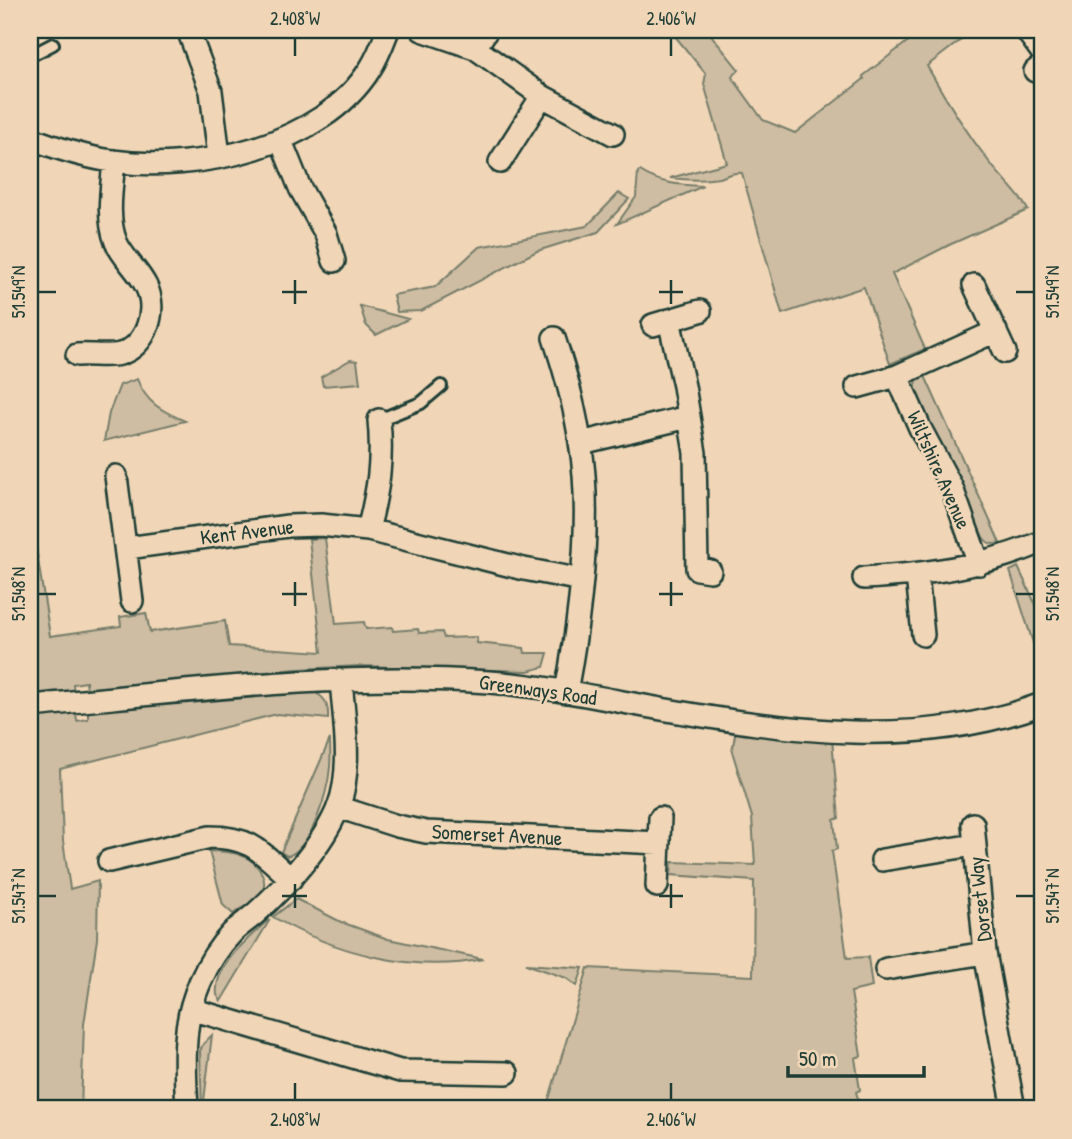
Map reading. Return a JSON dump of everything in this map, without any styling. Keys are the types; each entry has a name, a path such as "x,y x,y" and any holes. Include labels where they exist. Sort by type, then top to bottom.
{"street":[{"path":"188,30 211,91 219,156"},
{"path":"30,138 86,156 149,163 219,156 281,141 320,118 351,91 370,69 388,30"},
{"path":"422,30 475,48 542,96 612,134"},
{"path":"475,48 487,30"},
{"path":"1026,30 1040,63"},
{"path":"500,162 542,96"},
{"path":"281,141 300,188 326,234 334,261"},
{"path":"77,355 124,360 149,326 151,303 145,284 123,254 112,230 114,161"},
{"path":"974,285 1005,352"},
{"path":"700,311 661,322 684,386 695,453 697,569 710,571"},
{"path":"857,387 897,376 996,331"},
{"path":"554,338 581,443 585,510 582,580 566,692"},
{"name":"Wiltshire Avenue","path":"897,376 951,488 979,564"},
{"path":"581,443 688,417"},
{"path":"368,530 379,485 382,450 379,420"},
{"path":"116,476 132,601"},
{"name":"Kent Avenue","path":"127,548 288,526 321,525 368,530 524,569 582,580"},
{"path":"864,579 917,575 979,564 1042,542"},
{"path":"917,575 923,635"},
{"name":"Greenways Road","path":"30,706 194,690 341,680 418,678 491,682 734,720 870,734 958,726 1003,717 1042,704"},
{"path":"187,1109 186,1038 191,1009 215,954 232,933 291,878 326,830 338,807 345,764 341,680"},
{"name":"Somerset Avenue","path":"338,807 397,826 426,832 659,843"},
{"path":"657,886 660,818"},
{"name":"Dorset Way","path":"882,860 974,835 985,953 1014,1109"},
{"path":"120,852 210,837 227,837 253,845 291,878"},
{"name":"Dorset Way","path":"886,970 985,953"},
{"path":"191,1009 371,1073 507,1073"}],"lane":[{"path":"30,56 53,44"},
{"path":"379,420 421,403 441,386"}],"shaded area":[{"path":"670,30 707,30 739,70 732,77 763,120 795,133 864,79 863,76 911,39 910,36 918,30 974,30 927,66 973,140 1028,210 892,274 925,349 890,364 864,287 782,314 742,173 706,180 670,178 727,163 704,84 706,74"},
{"path":"640,171 663,181 703,186 617,224 636,197"},
{"path":"619,193 629,199 598,232 537,251 421,311 397,312 393,295 435,287 479,247 587,226"},
{"path":"360,306 408,319 376,335 366,325"},
{"path":"350,360 357,361 360,383 323,386 321,377"},
{"path":"923,375 1000,543 990,543 983,537 914,395 917,380"},
{"path":"137,379 150,400 169,414 185,421 104,441 109,413 120,385"},
{"path":"30,509 50,636 121,626 120,617 146,613 150,632 225,621 229,646 322,652 309,539 325,538 336,624 364,622 366,629 392,627 393,631 418,629 419,633 442,632 444,638 477,637 477,643 524,648 525,653 548,653 544,667 528,671 360,666 297,669 87,690 86,682 73,684 77,721 88,719 88,710 306,690 317,693 324,699 328,713 328,719 277,714 60,769 63,841 70,889 98,881 97,939 84,1024 81,1109 30,1109"},
{"path":"1018,567 1042,618 1042,671 1010,571"},
{"path":"736,729 832,739 839,818 834,820 837,849 832,851 847,958 868,957 872,987 851,992 861,1056 855,1058 860,1090 856,1092 861,1109 546,1109 588,968 753,976 754,881 671,875 672,862 755,865 752,817 732,751"},
{"path":"330,739 329,777 317,818 304,843 287,856 281,852"},
{"path":"209,851 246,857 258,867 263,876 261,894 233,914 223,905"},
{"path":"296,899 341,922 388,939 483,959 430,964 402,962 348,950 273,917"},
{"path":"267,921 221,1001 217,995 220,974 233,954"},
{"path":"526,964 583,968 577,986 566,978"},
{"path":"212,1035 203,1109 202,1109 200,1051"}]}
